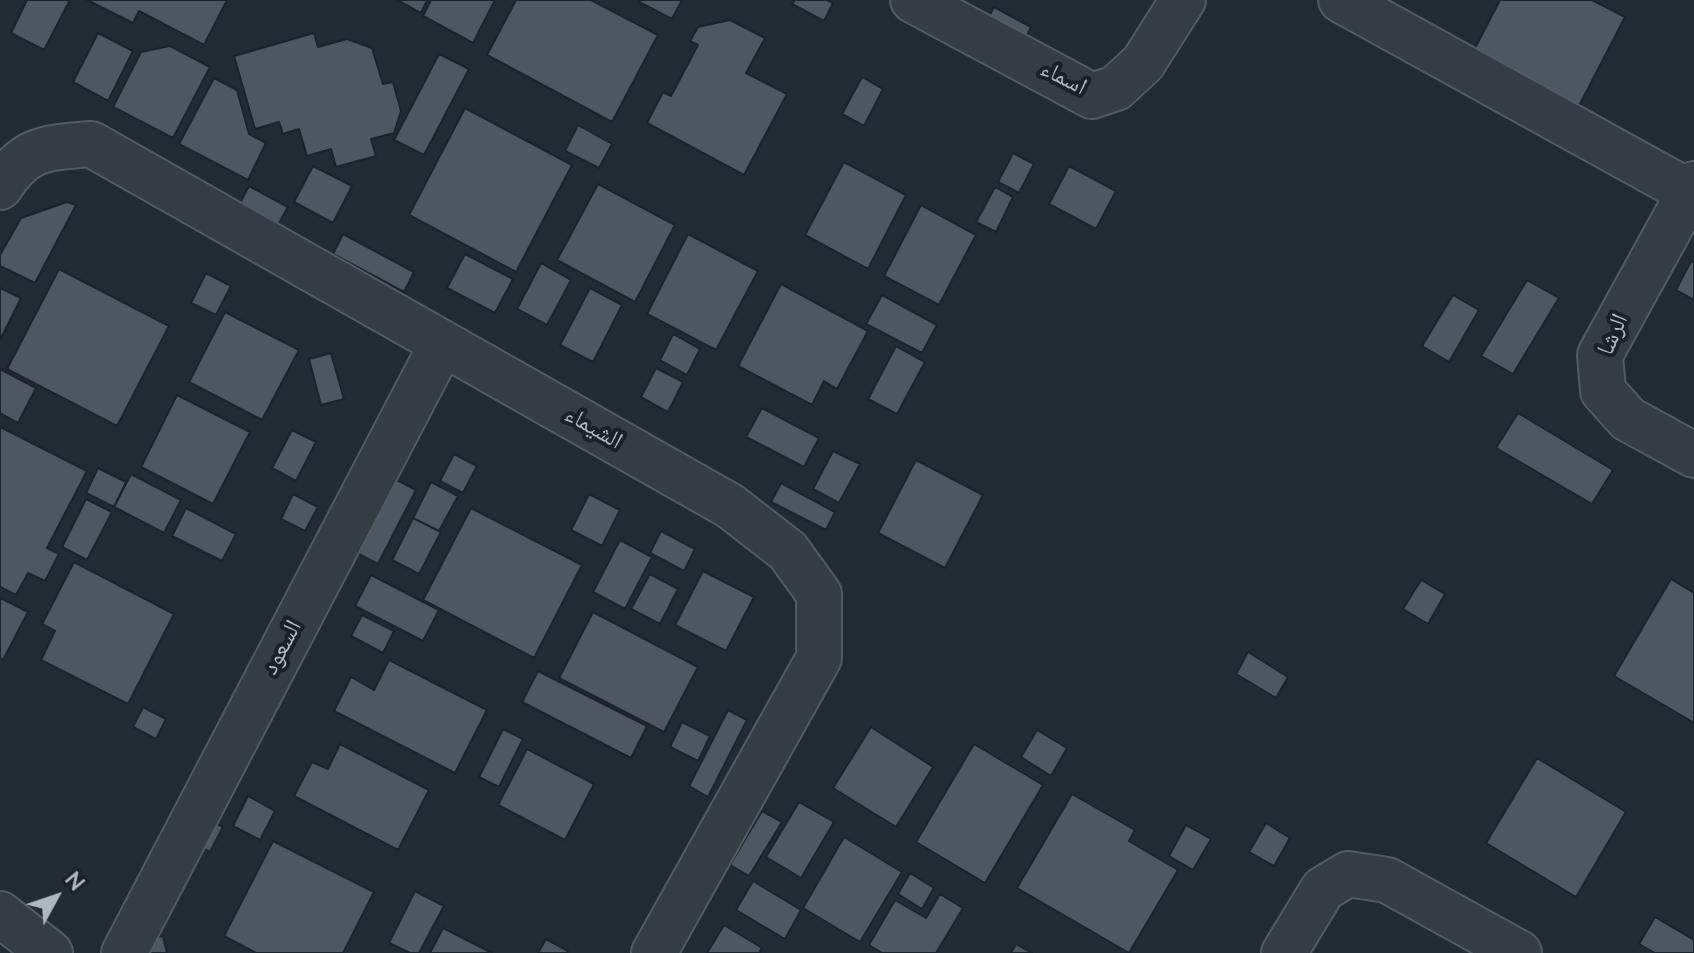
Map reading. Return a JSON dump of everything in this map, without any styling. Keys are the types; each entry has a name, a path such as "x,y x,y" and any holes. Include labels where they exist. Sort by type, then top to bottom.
{"street":[{"name":"اسماء","path":"913,0 1092,96 1116,88 1143,63 1183,0"},
{"path":"1341,0 1692,188"},
{"name":"الشيماء","path":"0,187 12,167 27,155 91,144 730,506 788,551 819,594 819,658 654,953"},
{"name":"الرشا","path":"1692,188 1600,355 1603,391 1628,419 1694,455"},
{"name":"السعود","path":"124,953 442,344"},
{"path":"1284,953 1323,889 1348,874 1387,880 1519,953"},
{"path":"0,914 50,953"}],"building":[{"path":"27,0 70,0 44,50 11,33"},
{"path":"87,0 227,0 204,45 139,11 133,23"},
{"path":"397,0 427,0 421,13"},
{"path":"431,0 495,0 473,43 423,16"},
{"path":"516,0 591,0 658,35 612,122 487,55"},
{"path":"640,0 682,0 672,19"},
{"path":"795,0 827,0 833,3 824,21 792,4"},
{"path":"1500,0 1592,0 1625,17 1579,106 1473,52"},
{"path":"994,7 1031,27 1022,46 984,26"},
{"path":"730,20 765,38 746,73 787,94 744,175 647,123 663,92 671,96 698,45 690,41 698,27"},
{"path":"98,33 133,51 108,101 73,82"},
{"path":"314,33 318,47 347,39 372,48 383,84 393,82 401,111 394,133 371,139 376,156 336,167 331,149 307,156 299,129 283,134 279,122 255,129 234,56"},
{"path":"170,46 210,67 173,138 113,107 141,52"},
{"path":"439,54 469,69 424,155 394,140"},
{"path":"862,77 883,89 864,126 842,114"},
{"path":"214,78 237,90 249,134 266,143 248,180 179,144"},
{"path":"465,108 572,165 516,272 409,215"},
{"path":"578,125 612,144 599,168 565,151"},
{"path":"1013,153 1034,164 1019,193 998,182"},
{"path":"844,162 906,195 868,269 805,235"},
{"path":"313,166 352,186 333,223 294,202"},
{"path":"1069,166 1116,191 1096,229 1049,204"},
{"path":"598,184 675,225 635,302 557,260"},
{"path":"249,186 288,207 278,225 239,205"},
{"path":"995,187 1013,197 996,232 976,222"},
{"path":"67,202 76,205 35,283 0,266 0,255 21,218"},
{"path":"921,205 976,235 939,305 884,276"},
{"path":"343,234 414,272 404,292 333,254"},
{"path":"688,234 758,271 716,350 647,314"},
{"path":"465,254 513,279 495,313 447,288"},
{"path":"1691,261 1694,263 1694,300 1676,290"},
{"path":"541,263 571,280 547,325 517,309"},
{"path":"59,269 169,326 117,426 7,369"},
{"path":"206,273 231,286 216,315 191,303"},
{"path":"1527,280 1559,298 1513,374 1481,356"},
{"path":"781,284 868,331 837,389 824,381 812,405 738,366"},
{"path":"0,288 21,298 0,340"},
{"path":"590,288 622,305 593,362 560,345"},
{"path":"882,295 937,325 922,353 866,324"},
{"path":"1453,295 1479,310 1449,362 1422,346"},
{"path":"225,312 299,350 262,420 189,382"},
{"path":"673,334 700,349 687,375 660,360"},
{"path":"896,346 925,362 897,414 868,399"},
{"path":"331,353 344,399 321,405 309,359"},
{"path":"656,368 683,382 668,412 641,397"},
{"path":"0,369 36,388 18,423 0,413"},
{"path":"177,395 250,432 213,504 141,467"},
{"path":"762,408 819,438 804,467 746,437"},
{"path":"1518,413 1613,470 1592,504 1496,448"},
{"path":"0,427 87,471 47,548 59,554 45,581 28,573 16,595 0,587"},
{"path":"292,430 316,442 296,481 272,468"},
{"path":"833,451 860,464 839,503 813,489"},
{"path":"454,454 477,466 463,493 440,481"},
{"path":"916,460 983,495 945,568 878,533"},
{"path":"98,468 126,482 114,507 86,493"},
{"path":"131,474 181,500 164,533 114,507"},
{"path":"391,477 416,490 378,564 353,551"},
{"path":"431,482 458,496 439,531 413,518"},
{"path":"781,483 835,512 826,530 771,502"},
{"path":"293,494 318,507 305,531 281,519"},
{"path":"589,494 620,510 602,546 571,530"},
{"path":"86,499 112,512 87,560 62,547"},
{"path":"186,508 236,534 222,561 172,536"},
{"path":"471,508 582,565 534,658 423,600"},
{"path":"413,518 441,532 419,574 392,560"},
{"path":"661,531 695,549 684,571 650,553"},
{"path":"620,540 652,557 625,609 593,592"},
{"path":"74,562 174,614 128,704 41,660 55,631 42,624"},
{"path":"703,571 754,597 726,651 675,625"},
{"path":"650,574 678,589 660,624 631,609"},
{"path":"371,575 439,610 423,641 355,606"},
{"path":"1671,579 1694,593 1694,723 1614,676"},
{"path":"1421,580 1445,594 1428,624 1403,609"},
{"path":"0,598 28,612 3,660 0,658"},
{"path":"593,612 698,667 664,732 559,678"},
{"path":"362,615 394,631 383,653 351,636"},
{"path":"1248,652 1288,677 1276,698 1236,674"},
{"path":"389,660 487,710 455,773 334,711 351,677 374,690"},
{"path":"538,671 647,726 631,758 522,702"},
{"path":"143,707 166,719 156,739 133,727"},
{"path":"728,710 747,720 708,797 689,786"},
{"path":"682,722 710,736 698,761 670,747"},
{"path":"871,727 933,767 896,827 833,788"},
{"path":"503,729 523,739 499,787 479,777"},
{"path":"1037,730 1067,748 1051,776 1021,757"},
{"path":"340,744 429,790 398,850 294,796 312,762 328,769"},
{"path":"974,744 1043,785 985,883 916,842"},
{"path":"527,749 594,784 565,840 498,805"},
{"path":"1537,758 1626,812 1576,897 1486,843"},
{"path":"1072,794 1135,830 1129,841 1178,870 1129,953 1017,888"},
{"path":"248,796 275,811 260,840 233,826"},
{"path":"799,802 834,822 801,878 766,857"},
{"path":"762,811 782,822 749,876 730,865"},
{"path":"204,817 223,827 210,852 191,842"},
{"path":"1266,823 1290,838 1274,866 1249,852"},
{"path":"1186,825 1211,839 1193,870 1169,856"},
{"path":"844,837 902,872 860,942 803,908"},
{"path":"273,841 374,892 343,953 256,953 224,936"},
{"path":"910,873 934,888 922,909 898,894"},
{"path":"753,881 801,910 785,939 736,910"},
{"path":"415,891 444,906 419,953 410,953 389,943"},
{"path":"940,894 963,908 936,953 882,953 869,945 895,900 926,918"},
{"path":"1655,917 1694,940 1694,953 1655,953 1639,944"},
{"path":"724,925 762,948 759,953 707,953"},
{"path":"443,928 492,953 430,953"},
{"path":"163,936 167,953 140,953 137,942"},
{"path":"546,939 568,951 567,953 538,953"},
{"path":"1016,944 1032,953 1011,953"}]}
